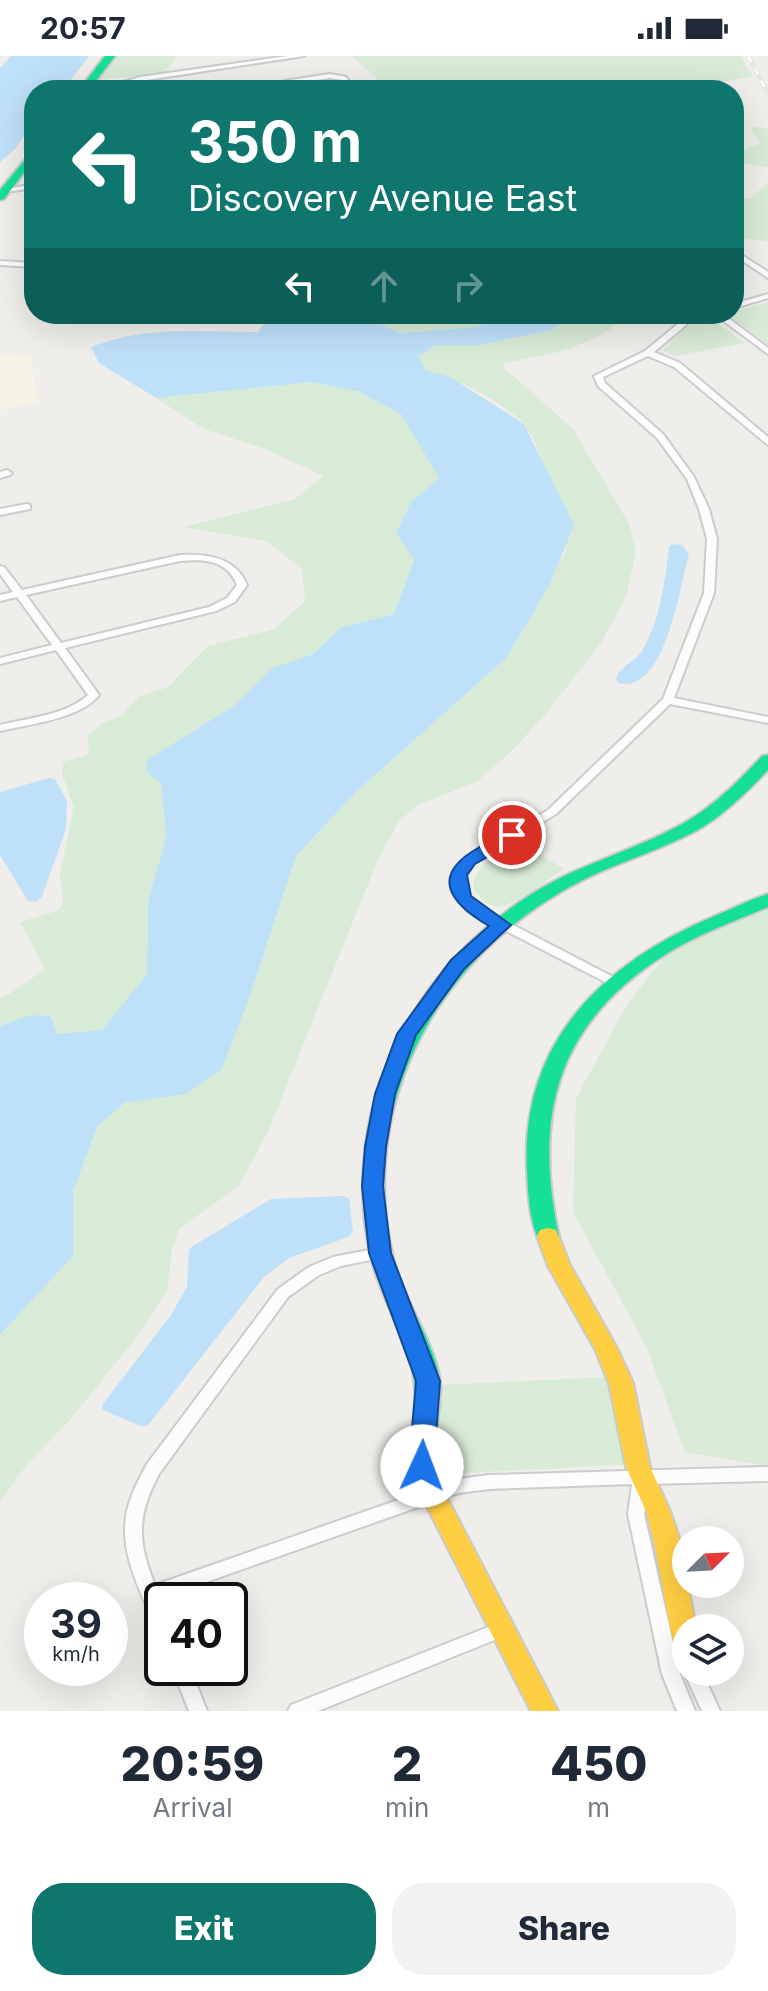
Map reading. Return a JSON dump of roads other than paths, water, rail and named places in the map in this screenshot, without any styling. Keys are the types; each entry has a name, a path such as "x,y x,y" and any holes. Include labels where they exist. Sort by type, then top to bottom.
{"street":[{"path":"92,80 110,56"},
{"path":"204,71 214,56"},
{"path":"137,80 301,56"},
{"path":"318,80 338,76 347,80"},
{"path":"3,194 24,166"},
{"path":"3,194 24,189"},
{"path":"744,259 768,276"},
{"path":"0,263 24,264"},
{"path":"744,303 768,296"},
{"path":"613,982 471,908 457,882 469,861 552,812 668,700 709,593 712,539 704,509 677,456 660,436 601,384 598,376 648,353 683,324"},
{"path":"731,324 768,352"},
{"path":"648,353 677,365 768,442"},
{"path":"0,512 27,507"},
{"path":"0,598 180,558 209,559 234,569 241,580 240,591 223,605 0,661"},
{"path":"0,728 90,702 94,698 92,690 1,569"},
{"path":"668,700 768,720"},
{"path":"545,1711 432,1493 422,1466 428,1381 380,1253 372,1186 375,1147 385,1094 407,1034 457,964 501,925 557,886 602,863 680,833 705,818 742,788 768,760"},
{"path":"680,1614 658,1512 641,1477 621,1383 552,1249 540,1210 535,1170 535,1129 549,1071 579,1022 613,982 678,940 768,900"},
{"path":"146,1582 137,1560 132,1519 137,1496 153,1469 283,1293 314,1271 338,1261 380,1253"},
{"path":"184,1582 432,1493 489,1482 768,1474"},
{"path":"641,1477 636,1514 671,1674 686,1711"},
{"path":"297,1711 501,1630"},
{"path":"188,1686 198,1711"},
{"path":"699,1686 711,1711"}],"water":[{"path":"11,56 89,56 71,80 24,80 24,136 0,162 0,68"},
{"path":"264,324 380,324 400,333 483,324 560,324 553,330 479,345 436,345 419,356 425,370 450,377 524,424 574,525 550,584 506,658 356,792 296,856 222,1069 186,1094 124,1103 97,1127 73,1192 73,1256 0,1335 0,1026 30,1015 51,1016 57,1034 102,1030 147,974 148,901 166,838 161,783 147,773 147,760 235,705 272,668 313,654 342,627 394,614 414,560 396,533 411,502 439,478 401,414 358,391 311,382 156,398 99,363 91,347 132,335 153,333 258,332"},
{"path":"672,544 682,545 689,554 668,634 648,672 634,682 618,683 618,674 642,651 653,627"},
{"path":"55,779 67,801 66,829 42,896 37,902 28,901 0,855 0,792"},
{"path":"349,1198 353,1232 348,1237 289,1258 264,1277 149,1424 143,1427 103,1410 102,1405 171,1315 187,1287 189,1250 193,1246 271,1199"}],"railway":[{"path":"748,56 768,94"}]}
